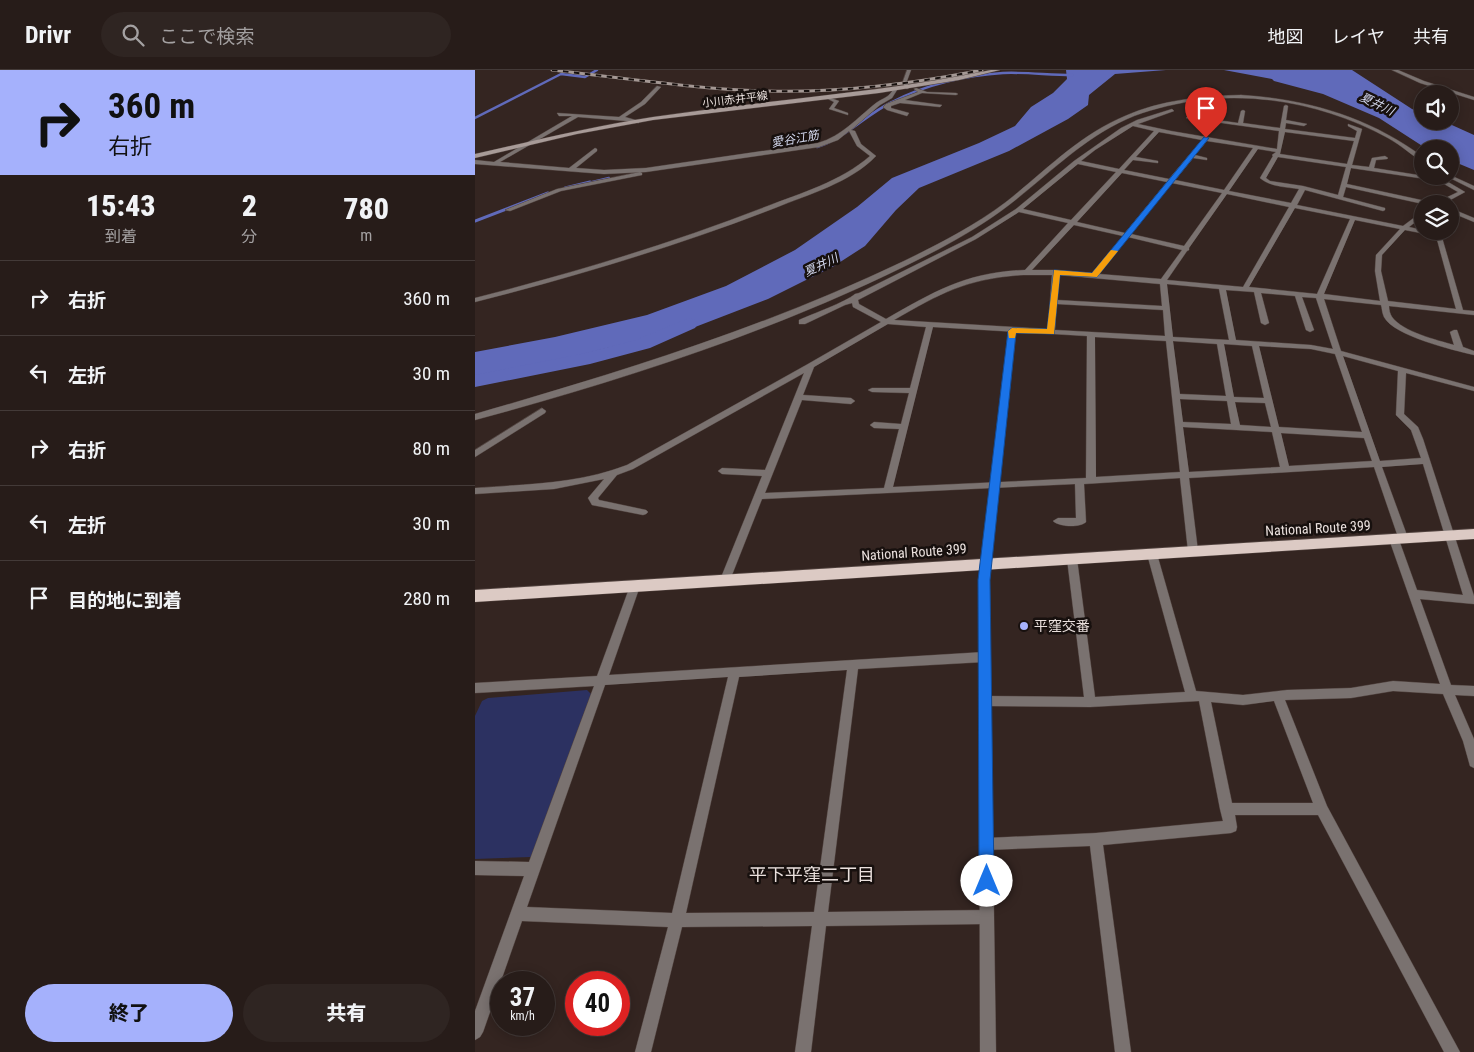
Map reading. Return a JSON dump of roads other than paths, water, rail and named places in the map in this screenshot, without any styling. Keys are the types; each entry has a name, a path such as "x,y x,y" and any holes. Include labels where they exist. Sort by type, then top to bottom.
{"highway":[{"name":"National Route 399","path":"475,596 1474,534"}],"main road":[{"name":"小川赤井平線","path":"475,156 528,143 637,122 895,90 998,70"}],"street":[{"path":"909,70 905,81 909,87 921,92 956,94"},
{"path":"1394,70 1429,85 1474,99"},
{"path":"614,126 619,119 643,103 659,87"},
{"path":"475,162 497,162 604,172 650,170 823,144 830,142 848,130 877,104 891,97 895,90"},
{"path":"508,210 547,194 586,184 692,165 827,146 835,143 888,105 921,92"},
{"path":"475,417 594,383 781,319 873,278 943,243 992,215 1095,135 1122,118 1150,109 1188,100 1221,96 1253,96 1315,106 1378,131 1400,142 1414,153"},
{"path":"830,98 837,102 831,108 846,114"},
{"path":"898,101 940,106"},
{"path":"802,322 974,238 1018,210 1076,162 1132,124 1170,111 1209,103 1245,101 1286,106 1318,113 1361,130 1340,197"},
{"path":"888,105 889,109 907,114"},
{"path":"1286,106 1277,153 1263,178 1268,182 1303,188 1383,209"},
{"path":"1240,124 1243,111"},
{"path":"559,114 637,122"},
{"path":"497,162 578,115"},
{"path":"1188,136 1189,115 1357,140"},
{"path":"1283,121 1304,124"},
{"path":"1132,124 1277,153 1441,180 1462,192 1456,195"},
{"path":"1028,271 1158,130"},
{"path":"475,300 633,257 719,228 838,180 873,156 859,145 852,131"},
{"path":"1238,145 1241,137"},
{"path":"1095,275 1206,138"},
{"path":"1193,551 1163,281 1256,148"},
{"path":"571,169 595,150"},
{"path":"1191,156 1205,159"},
{"path":"1132,158 1156,162"},
{"path":"1371,169 1374,159 1386,158"},
{"path":"1076,162 1439,235 1460,311"},
{"path":"1459,181 1474,188"},
{"path":"1343,185 1414,200"},
{"path":"1245,289 1303,188"},
{"path":"1018,210 1187,249"},
{"path":"1459,214 1474,220"},
{"path":"1353,218 1320,296 1320,301 1377,464 1413,594 1447,689 1469,741 1474,762"},
{"path":"1414,220 1379,255 1377,271 1387,316 1392,322 1416,334 1474,353"},
{"path":"475,491 589,482 613,475 811,366 955,283 998,274 1028,271 1095,275 1383,302 1474,313"},
{"path":"1051,332 1056,272"},
{"path":"854,298 873,278"},
{"path":"1222,287 1233,343"},
{"path":"1257,290 1265,323"},
{"path":"1298,294 1310,330"},
{"path":"854,298 856,305 886,322 1012,331 1311,347 1337,352 1474,389"},
{"path":"1053,302 1166,308"},
{"path":"888,490 930,326"},
{"path":"988,1052 984,657 986,564 1012,331"},
{"path":"1454,332 1459,348"},
{"path":"1091,335 1091,480"},
{"path":"1220,342 1237,428"},
{"path":"1255,344 1285,469"},
{"path":"725,580 811,366"},
{"path":"1402,371 1400,415 1415,430 1427,461 1449,535 1472,600 1413,594"},
{"path":"872,390 913,391"},
{"path":"1175,396 1269,401"},
{"path":"798,397 851,400"},
{"path":"475,454 542,411"},
{"path":"1178,424 1237,428 1275,428 1367,435"},
{"path":"874,425 904,426"},
{"path":"758,496 995,486 1427,461"},
{"path":"722,471 767,473"},
{"path":"613,475 593,498 595,503 643,512"},
{"path":"1057,521 1081,522 1079,481"},
{"path":"987,844 1097,840 1231,828 1198,696 1152,554"},
{"path":"1072,559 1090,702"},
{"path":"475,1032 635,586"},
{"path":"476,691 602,679 734,674 984,657"},
{"path":"803,1052 853,666"},
{"path":"643,1052 677,920 734,674"},
{"path":"985,701 1090,702 1198,696 1243,700 1278,696 1351,693 1393,686 1474,691"},
{"path":"1278,696 1322,809 1452,1052"},
{"path":"1226,809 1322,809"},
{"path":"1097,840 1123,1052"},
{"path":"475,868 533,869"},
{"path":"517,914 677,920 987,917"}],"water":[{"path":"1066,70 1166,70 1115,74 1089,95 1088,105 1068,119 1009,151 919,188 896,210 865,246 834,266 768,299 677,334 607,348 475,383 475,352 555,337 647,315 726,286 795,250 857,207 892,178 979,143 1015,126 1031,107 1053,93 1067,79"},
{"path":"1224,70 1352,70 1414,110 1414,130 1459,130 1459,128 1474,135 1474,170 1459,164 1459,140 1414,141 1379,118 1323,94 1272,79"}],"waterway":[{"path":"475,118 561,74 585,77 597,70"},
{"name":"愛谷江筋","path":"817,147 837,138 882,107 904,96 932,86 975,76 1003,73 1072,75"},
{"name":"愛谷江筋","path":"584,184 609,178"},
{"name":"愛谷江筋","path":"565,188 590,182"},
{"name":"愛谷江筋","path":"475,221 548,193"},
{"name":"夏井川","path":"475,381 583,360 643,344 689,324"}],"railway":[{"path":"552,70 659,83 767,91 848,89 982,70"}],"place":[{"name":"平窪交番","path":"1024,626"}],"district":[{"name":"平下平窪二丁目","path":"812,875"}]}
